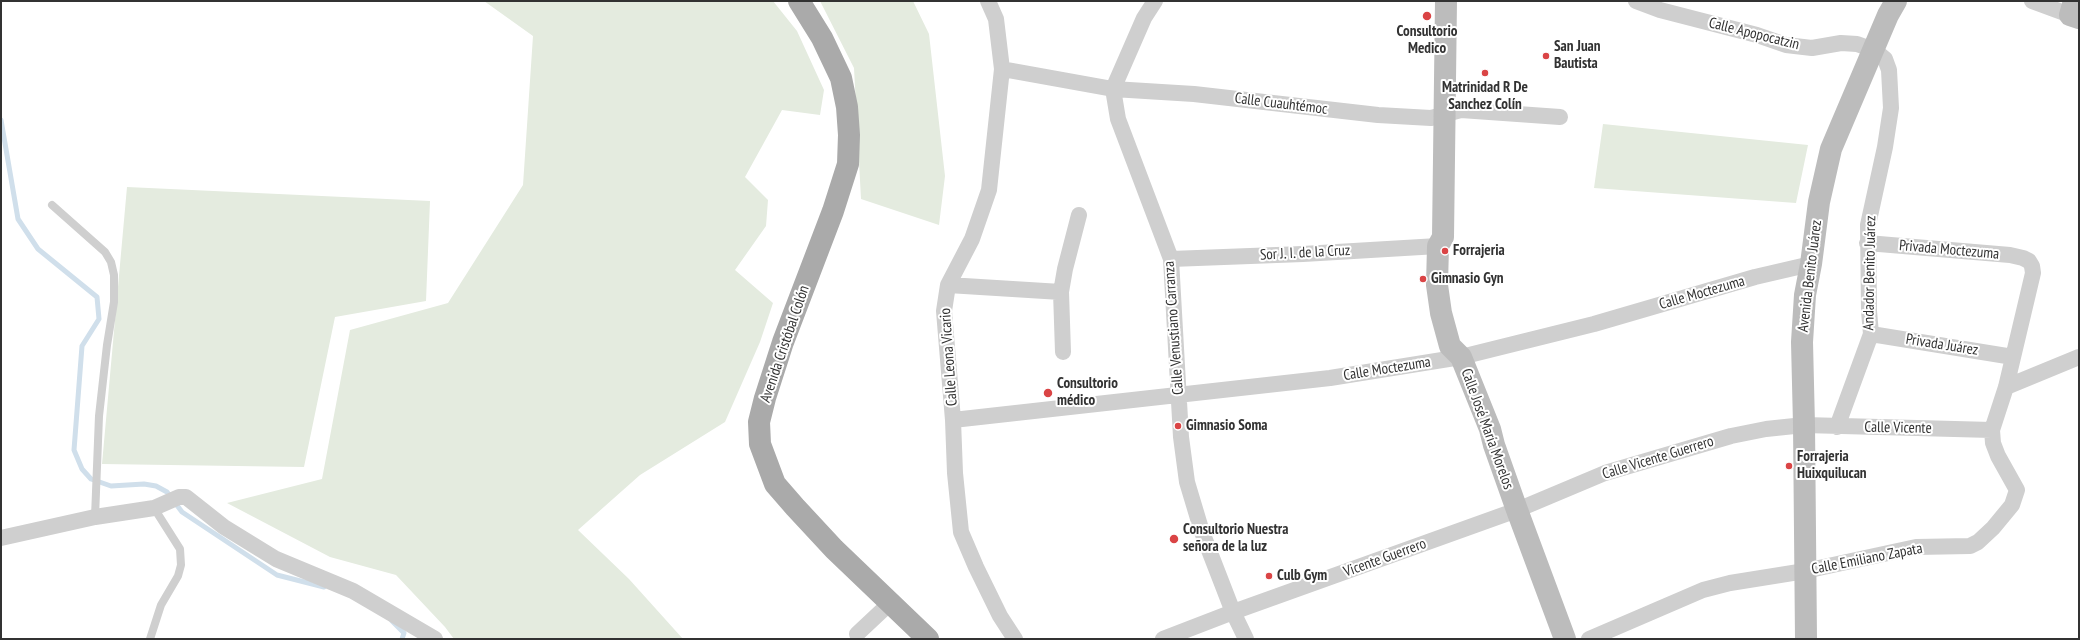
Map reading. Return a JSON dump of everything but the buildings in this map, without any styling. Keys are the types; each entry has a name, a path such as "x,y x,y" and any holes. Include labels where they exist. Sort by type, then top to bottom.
{"main road":[{"name":"Avenida Cristóbal Colón","path":"799,1 822,38 841,78 847,107 849,135 848,164 834,211 783,342 765,398 759,422 760,444 775,484 834,549 889,604 928,639"},
{"name":"Calle José María Morelos","path":"1446,1 1446,114 1443,237 1438,246 1437,285 1441,314 1450,346 1461,357 1490,429 1494,445 1517,510 1565,639"},
{"name":"Avenida Benito Juárez","path":"1806,639 1802,342 1805,295 1811,264 1818,209 1831,149 1896,1"}],"street":[{"name":"Calle Leona Vicario","path":"988,1 996,19 1002,69 989,190 972,239 948,285 944,311 953,420 955,473 961,532 1000,616 1015,639"},
{"path":"996,19 997,1"},
{"path":"1113,89 1144,18 1155,1"},
{"name":"Calle Apopocatzin","path":"1636,1 1660,10 1786,45 1812,48 1841,43 1857,44 1874,50"},
{"path":"2032,1 2074,11"},
{"name":"Andador Benito Juárez","path":"1837,427 1871,334 1868,225 1885,147 1891,108 1889,70 1885,59 1874,50"},
{"name":"Calle Cuauhtémoc","path":"1002,69 1113,89 1194,94 1378,115 1431,118 1462,110 1560,117"},
{"name":"Calle Venustiano Carranza","path":"1113,89 1118,119 1171,259 1181,437 1187,482 1202,532 1233,612 1246,639"},
{"path":"1063,352 1061,292 1065,269 1080,215"},
{"name":"Privada Moctezuma","path":"1868,243 2010,256 2029,261"},
{"name":"Sor J. I. de la Cruz","path":"1171,259 1304,254 1438,246"},
{"name":"Calle Emiliano Zapata","path":"1589,639 1703,590 1730,583 1805,572 1916,548 1959,547 1978,542 1993,528 2012,505 2017,490 1998,456 1993,443 1992,430 2006,387 2033,273 2032,266 2029,261"},
{"name":"Calle Moctezuma","path":"953,420 1179,396 1381,371 1461,357 1594,324 1755,278 1811,264"},
{"path":"948,285 1061,292"},
{"name":"Privada Juárez","path":"1871,334 2013,357"},
{"path":"2006,387 2079,358"},
{"name":"Calle Vicente","path":"1804,425 1992,430"},
{"name":"Calle Vicente Guerrero","path":"1517,510 1605,473 1668,453 1731,436 1766,429 1804,425"},
{"path":"1,538 95,517 154,508 179,497 186,497 224,527 276,558 353,591 426,637"},
{"name":"Vicente Guerrero","path":"1163,639 1233,612 1517,510"},
{"path":"857,634 889,604"}],"lane":[{"path":"52,205 105,252 111,262 114,275 114,302 107,345 99,416 95,517"},
{"path":"150,639 161,605 178,576 181,565 180,549 154,508"}],"shaded area":[{"path":"484,1 773,1 797,31 824,90 820,115 782,110 745,177 768,200 766,226 735,270 773,303 760,342 725,422 640,475 578,530 629,579 683,639 454,639 445,627 396,575 330,557 227,503 322,479 350,330 448,303 523,185 533,36"},
{"path":"820,1 913,1 929,34 945,176 939,225 861,199 854,68"},
{"path":"1603,124 1808,145 1796,203 1594,188"},
{"path":"127,187 430,201 426,301 335,317 304,467 102,464"}],"waterway":[{"path":"1,120 18,219 38,249 97,297 99,319 82,346 74,450 82,469 91,479 111,486 144,484 156,486 167,492 182,512 277,575 324,587"},
{"path":"392,621 404,633 402,639"}],"place":[{"name":"Consultorio Medico","path":"1427,16"},
{"name":"San Juan Bautista","path":"1546,56"},
{"name":"Matrinidad R De Sanchez Colín","path":"1485,73"},
{"name":"Forrajeria","path":"1445,251"},
{"name":"Gimnasio Gyn","path":"1423,279"},
{"name":"Consultorio médico","path":"1048,393"},
{"name":"Gimnasio Soma","path":"1178,426"},
{"name":"Forrajeria Huixquilucan","path":"1789,466"},
{"name":"Consultorio Nuestra señora de la luz","path":"1174,539"},
{"name":"Culb Gym","path":"1269,576"}]}
